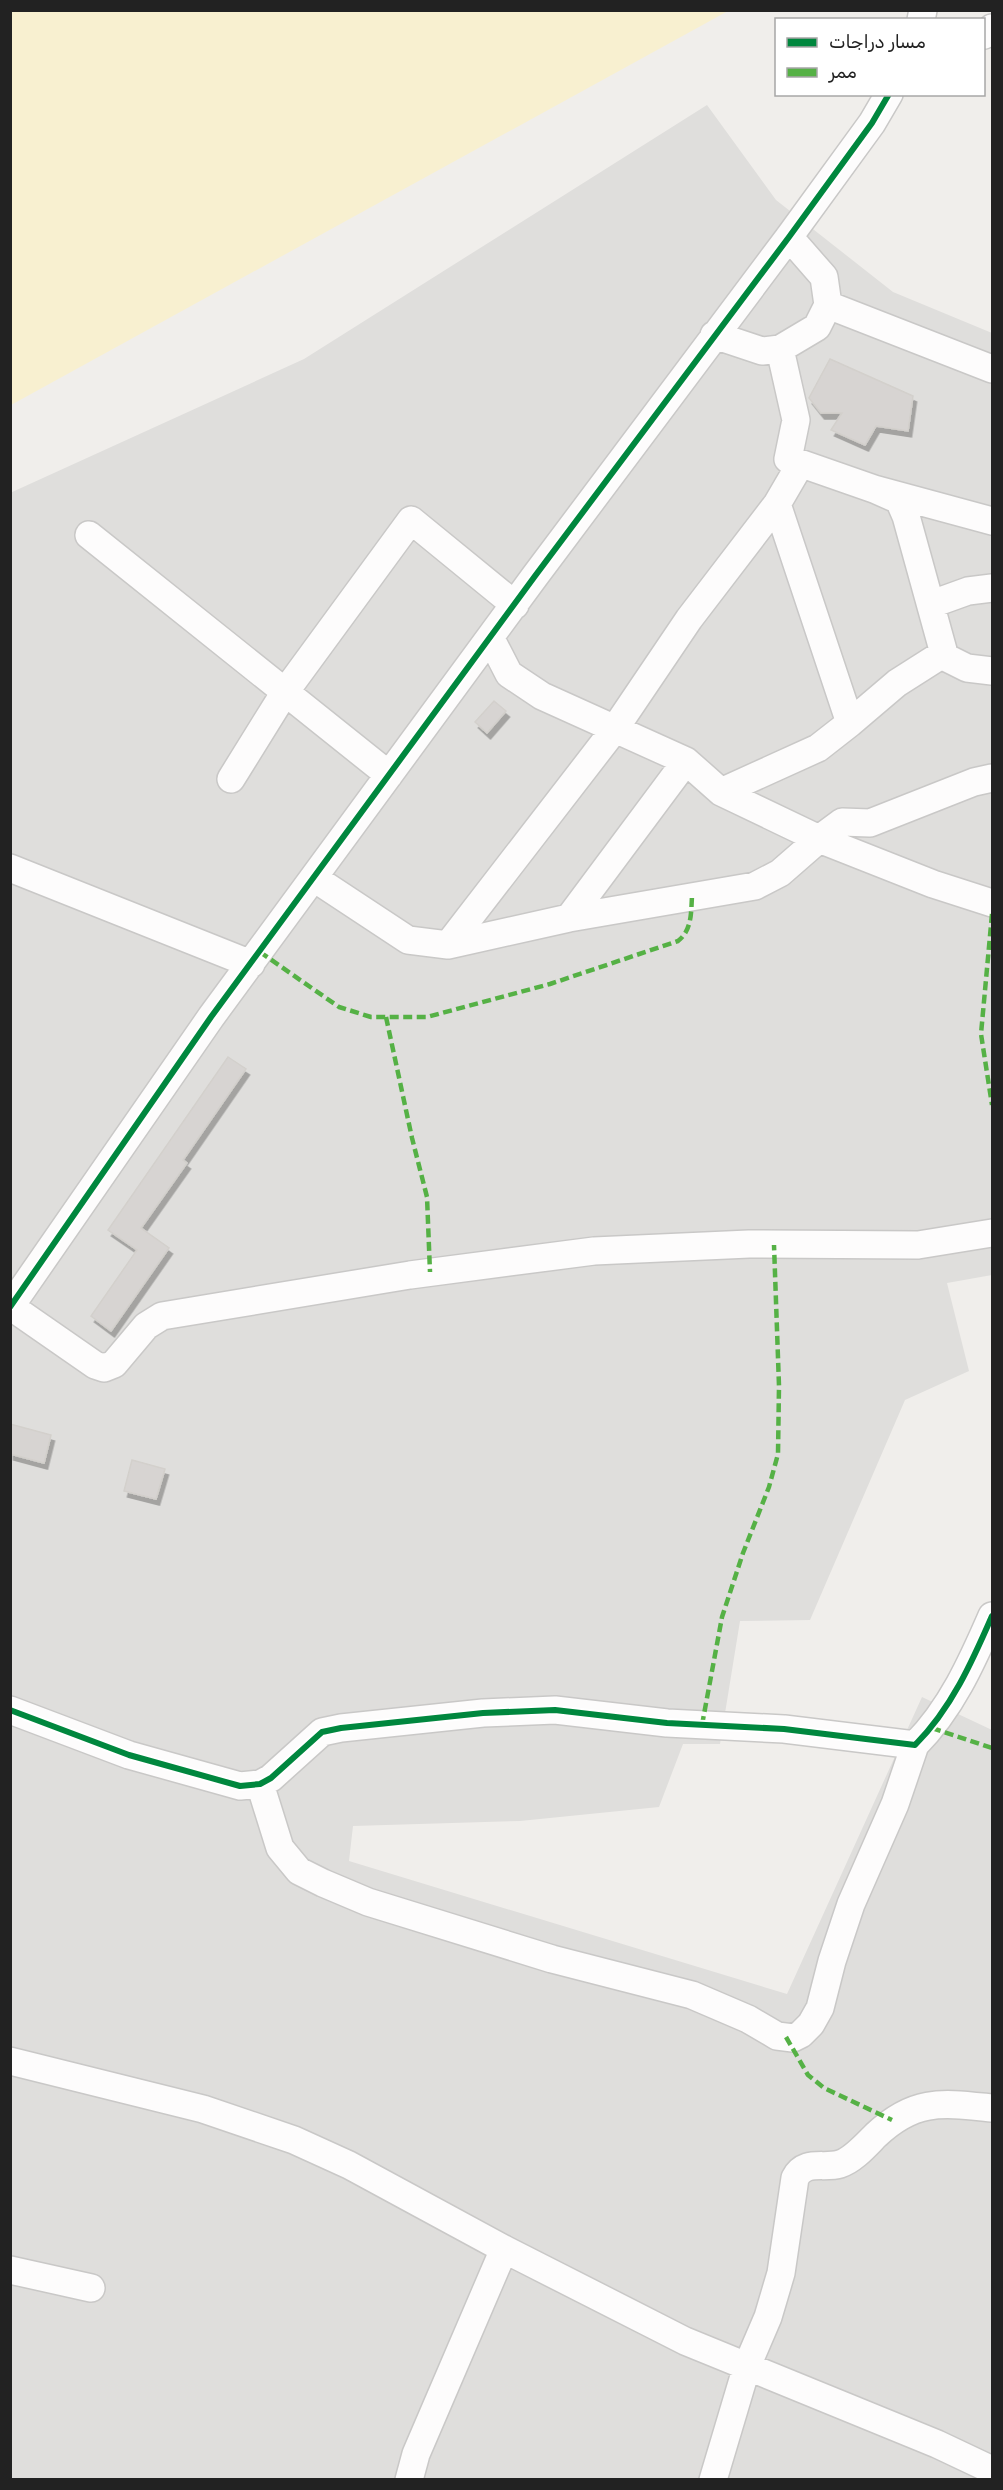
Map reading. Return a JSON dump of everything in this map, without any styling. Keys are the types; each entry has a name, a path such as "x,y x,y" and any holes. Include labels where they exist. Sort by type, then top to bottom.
{"street":[{"path":"888,96 872,123 789,237 389,775 156,1095 11,1306 95,1365 104,1368 114,1364 146,1326 162,1316 410,1275 594,1251 749,1244 918,1245 993,1233"},
{"path":"714,335 762,351 780,349 817,327 828,305 824,277 789,237"},
{"path":"828,305 993,369"},
{"path":"780,349 796,420 788,459"},
{"path":"788,459 874,489 993,521"},
{"path":"448,945 614,730 689,619 777,504 798,468 788,459"},
{"path":"721,792 818,748 897,683 941,655 943,650 932,604 899,500 874,489"},
{"path":"777,504 849,723"},
{"path":"231,779 285,692 411,520 515,605"},
{"path":"88,535 389,775"},
{"path":"932,604 968,591 993,588"},
{"path":"490,639 509,674 542,696 686,761 721,792 819,838 933,884 993,903"},
{"path":"941,655 968,668 993,671"},
{"path":"569,918 686,761"},
{"path":"314,878 408,940 448,945 569,918 755,886 780,873 819,838 842,822 870,823 974,782 993,778"},
{"path":"10,868 251,964"},
{"path":"260,1784 280,1848 299,1871 323,1883 368,1902 542,1955 692,1995 748,2019 777,2036 793,2038 811,2024 820,2008 850,1904 895,1804 915,1744 932,1728 966,1676 993,1616"},
{"path":"10,1710 129,1755 240,1786 260,1784 278,1772 322,1732 340,1728 483,1713 555,1710 667,1723 795,1730 915,1744"},
{"path":"10,2061 203,2109 294,2140 349,2165 504,2249 685,2341 975,2462"},
{"path":"713,2480 747,2366 768,2317 781,2273 795,2178 798,2172 806,2166 841,2164 860,2151 892,2120 922,2107 944,2103 993,2108"},
{"path":"409,2480 416,2454 504,2249"},
{"path":"10,2270 91,2288"}],"shaded area":[{"path":"707,105 776,200 893,292 992,333 992,1275 947,1283 969,1371 905,1400 810,1620 740,1621 720,1744 683,1744 659,1807 520,1821 353,1826 349,1861 787,1994 922,1697 992,1730 992,2479 11,2479 10,493 304,359"}],"sand":[{"path":"11,10 728,10 728,11 11,405"}],"building":[{"path":"830,359 913,396 908,431 876,426 865,445 831,430 842,413 821,413 809,398"},
{"path":"494,701 506,711 487,733 475,722"},
{"path":"228,1057 246,1069 183,1160 187,1163 141,1228 169,1248 111,1331 91,1316 137,1250 108,1230"},
{"path":"10,1424 51,1435 44,1463 10,1454"},
{"path":"132,1460 165,1469 156,1499 124,1491"}],"marked path":[{"path":"260,952 339,1007 371,1017 427,1017 550,984 678,941 683,937 688,926 692,896"},
{"path":"992,914 981,1034 992,1105"},
{"path":"386,1017 427,1197 430,1272"},
{"path":"702,1725 722,1617 743,1553 769,1487 778,1454 779,1386 774,1245"},
{"path":"932,1728 992,1748"},
{"path":"786,2037 808,2075 824,2088 892,2120"}],"cycle path":[{"path":"10,1307 211,1017 535,576 789,237 872,123 888,96"},
{"path":"10,1710 129,1755 240,1786 260,1784 271,1778 322,1732 483,1713 555,1710 667,1723 784,1729 915,1745 950,1700 992,1616"}]}
